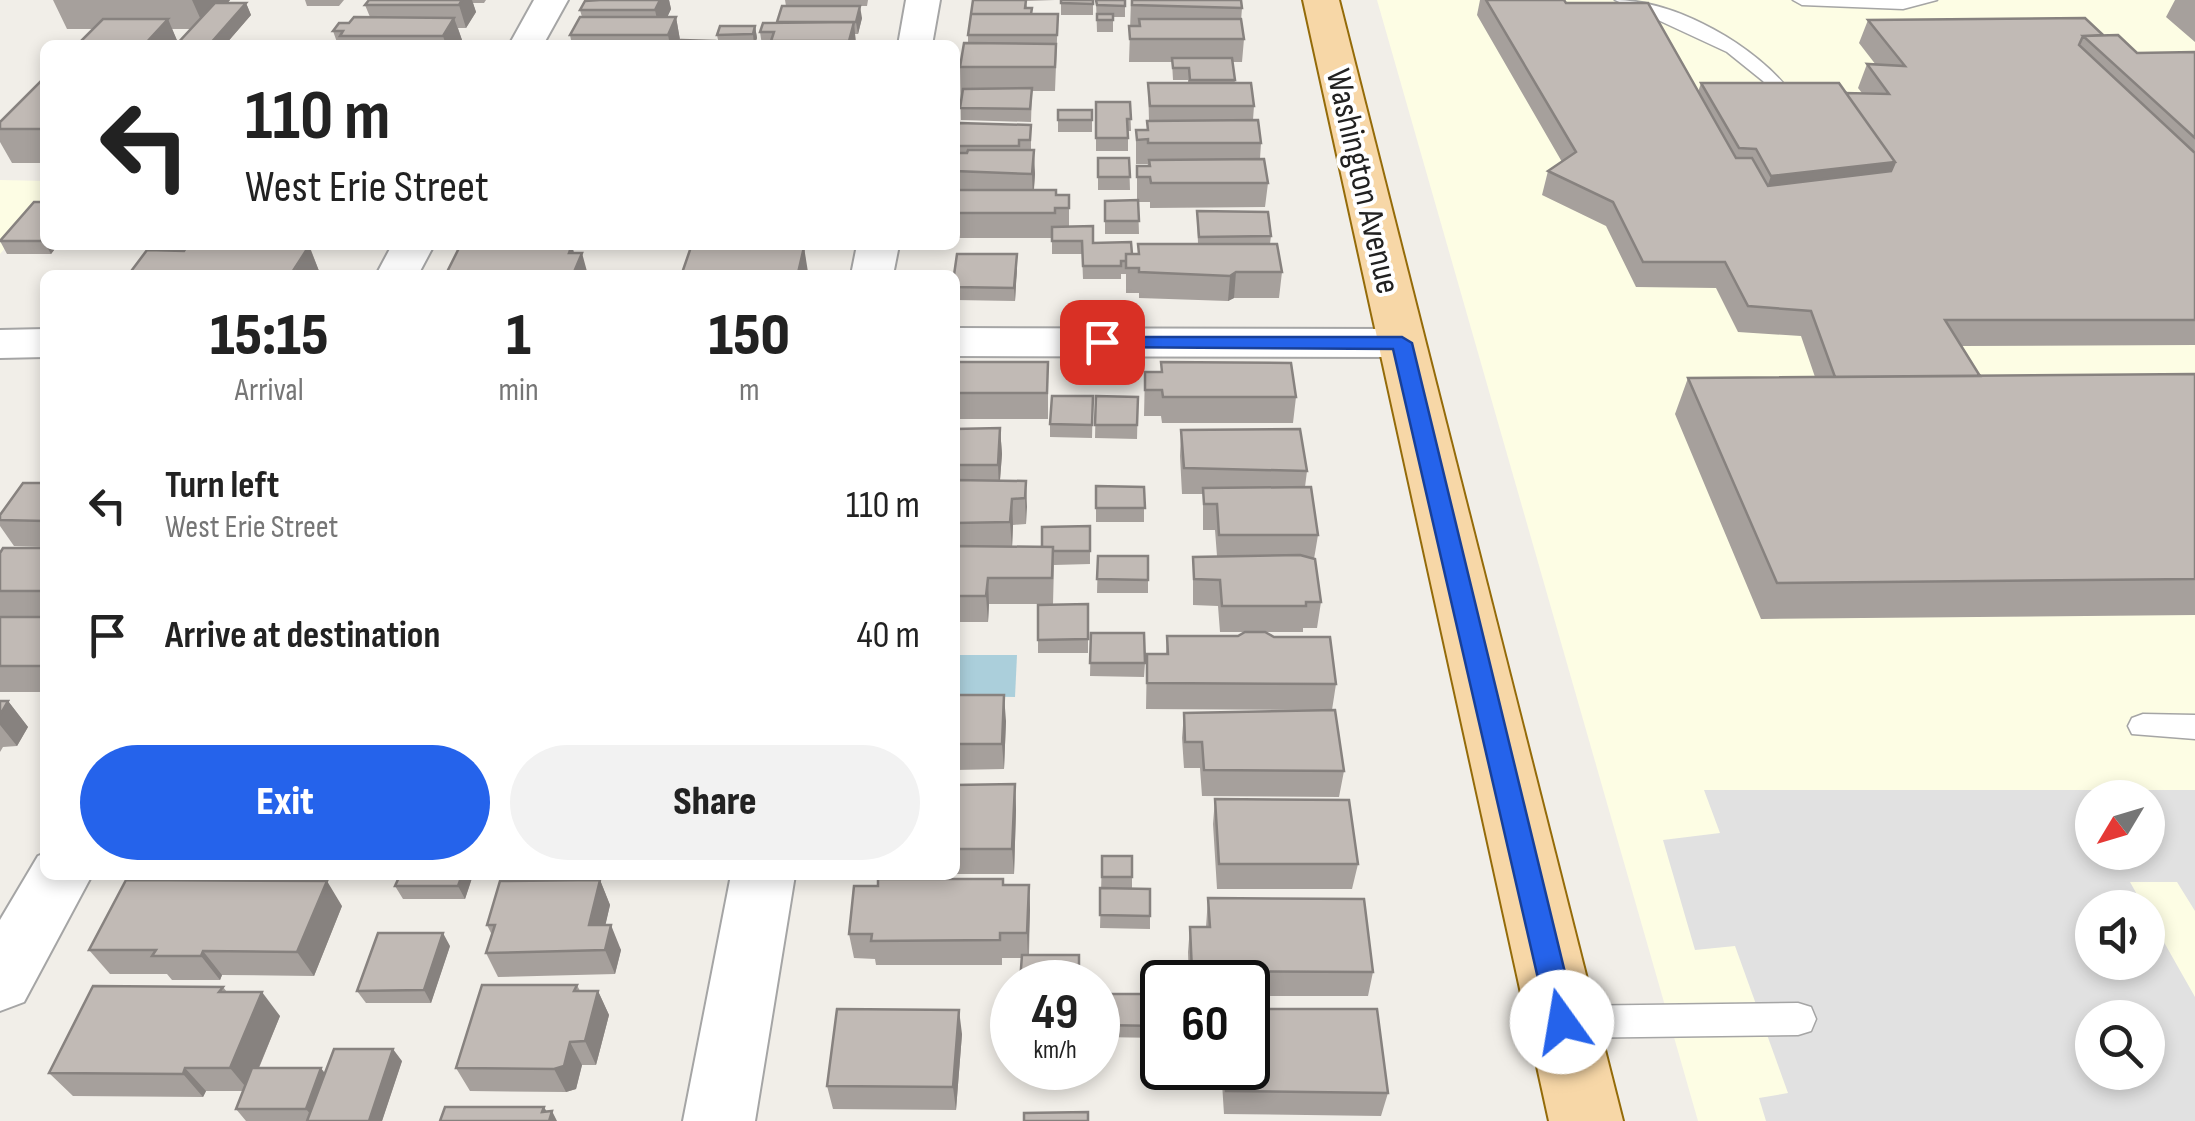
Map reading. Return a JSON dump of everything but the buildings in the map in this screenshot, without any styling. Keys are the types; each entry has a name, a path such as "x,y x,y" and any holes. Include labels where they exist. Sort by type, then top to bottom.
{"main road":[{"name":"Washington Avenue","path":"1321,0 1586,1121"}],"street":[{"path":"529,40 551,0"},
{"path":"916,40 923,0"},
{"path":"960,342 1402,343"},
{"path":"0,344 40,344"},
{"path":"0,981 57,880"},
{"path":"719,1121 763,880"}],"lane":[{"path":"1624,0 1688,26 1744,56 1772,77 1783,95"},
{"path":"1802,0 1903,4 1928,0"},
{"path":"2144,726 2195,727"},
{"path":"1562,1022 1798,1019"}],"shaded area":[{"path":"1377,0 2195,0 2195,1121 1698,1121"},
{"path":"0,180 40,181 40,210 0,254"},
{"path":"1704,790 2075,790 2075,870 2165,870 2165,790 2195,790 2195,911 2177,882 2130,882 2134,890 2075,890 2075,980 2165,980 2165,944 2195,997 2195,1121 1766,1121 1759,1098 1788,1093 1735,946 1695,950 1663,840 1720,833"}],"water":[{"path":"960,655 1017,655 1015,697 960,696"}],"route":[{"path":"1102,342 1402,343 1562,1022"}]}
